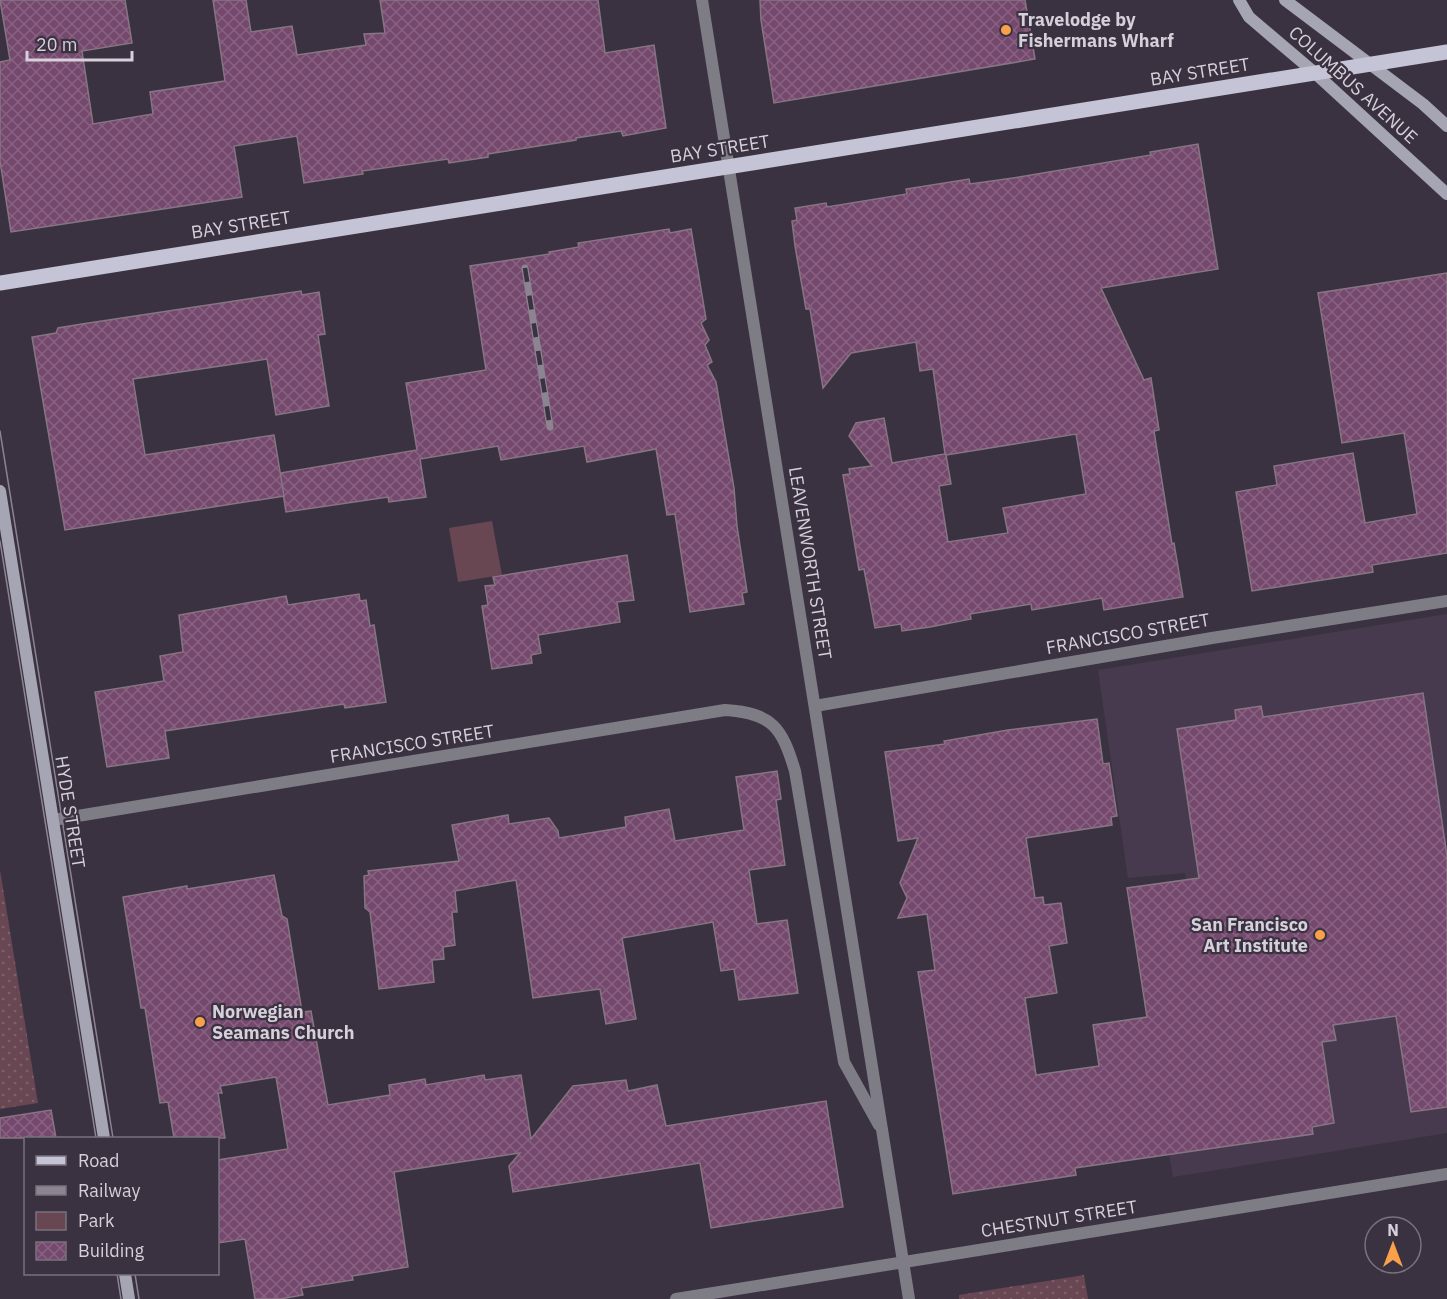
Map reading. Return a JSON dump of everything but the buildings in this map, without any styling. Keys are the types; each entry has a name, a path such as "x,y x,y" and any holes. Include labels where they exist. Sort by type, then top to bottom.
{"main road":[{"name":"BAY STREET","path":"0,283 1447,52"}],"street":[{"name":"LEAVENWORTH STREET","path":"702,0 909,1299"},
{"name":"COLUMBUS AVENUE","path":"1239,0 1249,18 1315,73 1447,194"},
{"name":"COLUMBUS AVENUE","path":"1285,0 1423,104 1447,126"},
{"name":"HYDE STREET","path":"0,491 104,1137"},
{"name":"FRANCISCO STREET","path":"815,706 1212,638 1447,601"},
{"name":"FRANCISCO STREET","path":"53,820 725,710 753,714 774,724"},
{"name":"LEAVENWORTH STREET","path":"774,724 786,744 795,771 844,1062 883,1132"},
{"name":"CHESTNUT STREET","path":"676,1299 1447,1174"},
{"path":"125,1275 129,1299"}],"shaded area":[{"name":"San Francisco Art Institute","path":"1447,614 1447,1133 1173,1177 1144,1004 1202,991 1185,873 1128,878 1098,670"}],"green space":[{"path":"492,521 502,575 458,582 449,528"},
{"path":"0,870 38,1103 0,1109"},
{"path":"1084,1275 1088,1299 959,1299 959,1295"}],"tram line":[{"path":"0,431 113,1137"},
{"path":"0,541 96,1137"},
{"path":"117,1275 121,1299"},
{"path":"135,1275 139,1299"}],"railway":[{"path":"525,268 550,427"}],"place":[{"name":"Travelodge by Fishermans Wharf","path":"1006,30"},
{"name":"San Francisco Art Institute","path":"1320,935"},
{"name":"Norwegian Seamans Church","path":"200,1022"}]}
